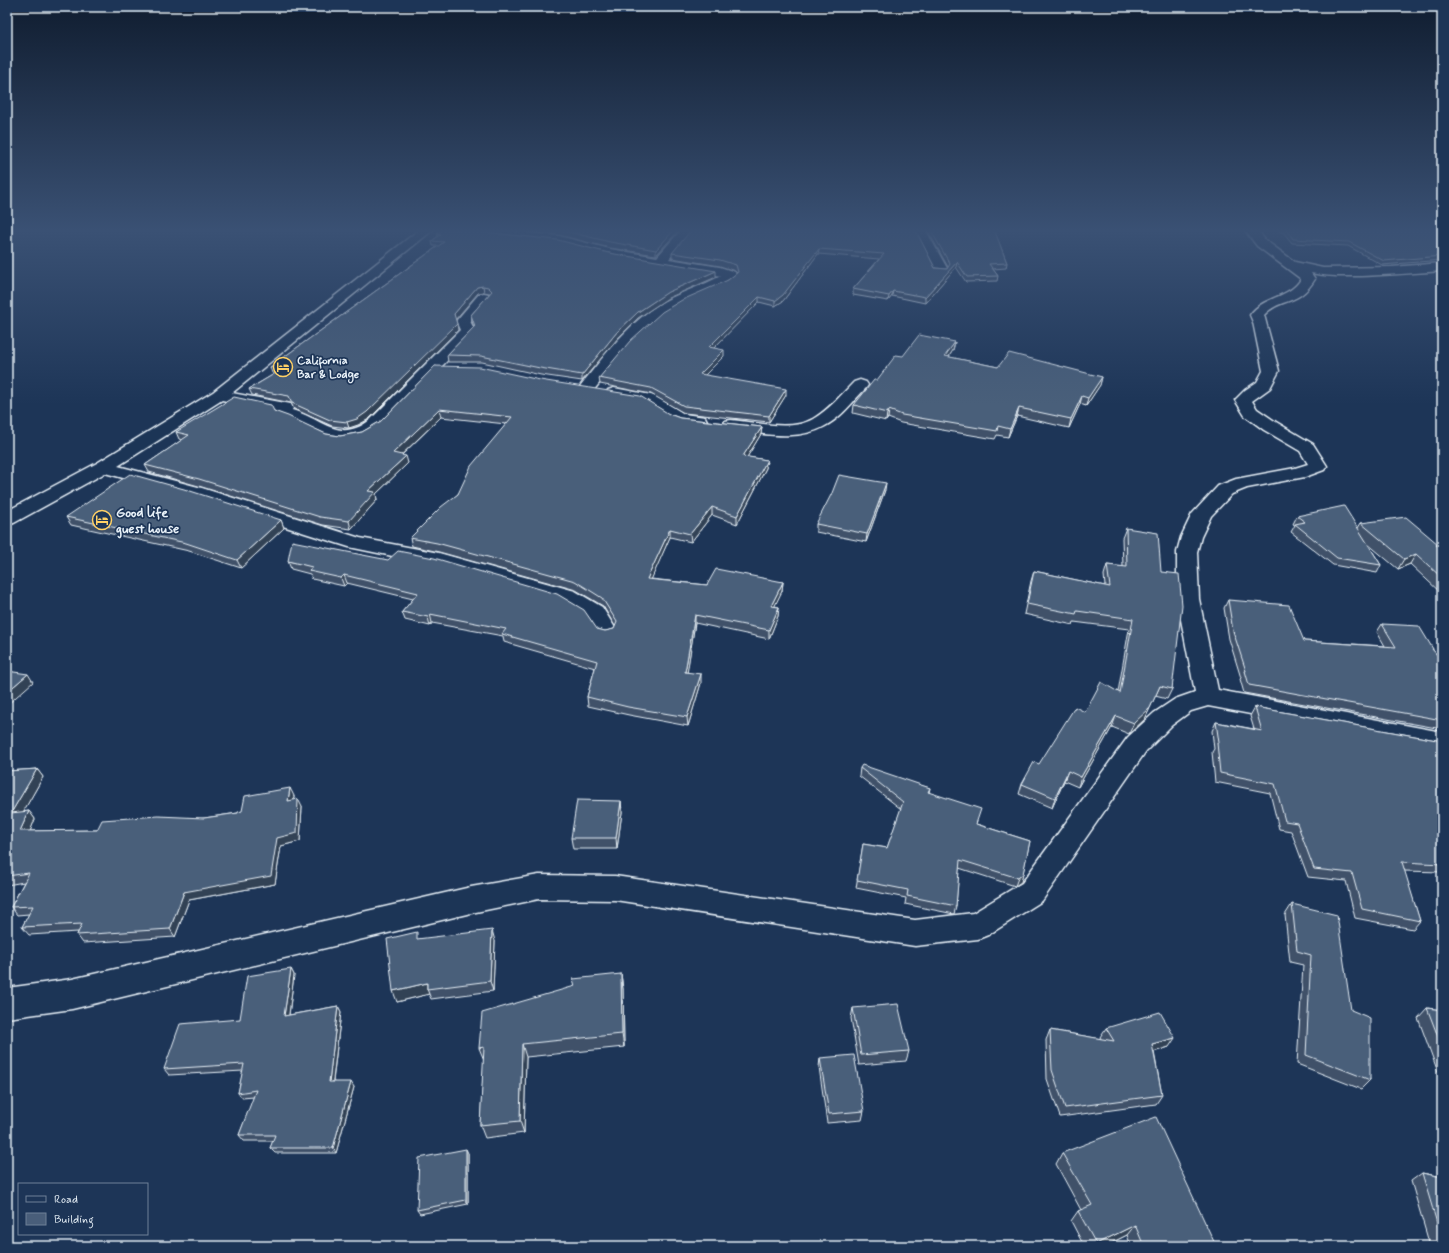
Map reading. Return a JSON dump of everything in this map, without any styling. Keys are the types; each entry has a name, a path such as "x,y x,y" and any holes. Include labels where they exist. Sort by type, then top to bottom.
{"street":[{"path":"7,519 103,467 219,395 354,287"},
{"path":"708,287 669,304 658,311 632,332 579,387 645,398 653,401 672,415 681,419 783,430 810,427 820,422 860,385"},
{"path":"1208,697 1188,600 1187,552 1190,537 1202,514 1225,490 1243,483 1299,473 1318,466 1308,448 1270,426 1251,412 1243,400 1264,385 1270,371 1260,322 1257,315 1262,308 1294,295 1304,287"},
{"path":"219,395 285,408 283,413 298,417 335,436 351,436 367,432 468,331 463,321 484,297"},
{"path":"433,367 454,368"},
{"path":"103,467 195,492 356,543 439,559 567,596 594,612 606,631"},
{"path":"7,1003 72,994 471,900 539,887 614,888 915,933 978,926 1032,892 1138,744 1163,719 1183,705 1208,697 1442,741"}],"building":[{"path":"381,287 477,287 454,314 457,324 367,412 357,419 347,422 330,420 292,403 289,396 249,389 281,370 270,367"},
{"path":"488,287 678,287 668,292 638,312 617,332 582,375 481,356 447,355 475,326 471,315 492,291"},
{"path":"711,287 789,287 783,295 775,301 759,297 709,347 724,350 700,374 786,389 769,416 684,406 651,388 599,378 630,341 662,312 682,300"},
{"path":"854,287 934,287 925,297 893,291 889,296 853,289"},
{"path":"919,335 955,342 945,356 998,367 1009,353 1102,377 1088,398 1082,396 1071,419 1019,408 1010,429 998,426 997,431 902,415 889,410 887,413 854,405 874,380 877,380 896,355 903,356"},
{"path":"435,366 480,367 540,380 640,396 669,414 680,418 762,427 743,456 767,460 737,516 712,507 690,534 670,529 647,579 707,585 716,569 783,582 771,606 779,607 769,630 695,615 685,672 701,674 687,717 628,707 587,697 597,661 502,634 506,629 430,614 428,617 402,612 418,593 344,575 341,578 309,571 312,567 288,561 292,541 388,560 398,551 434,558 557,594 584,610 597,629 605,631 614,629 617,622 602,598 575,581 437,543 410,538 441,507 458,494 471,466 512,417 439,409 393,453 406,456 368,491 375,492 349,521 320,517 199,479 145,465 189,435 176,432 234,397 271,405 274,411 326,434 340,436 362,432 381,421"},
{"path":"130,474 184,489 281,520 237,560 186,543 66,517"},
{"path":"839,475 886,483 867,534 816,524 832,493"},
{"path":"1344,506 1381,565 1337,558 1295,524 1305,522 1297,516"},
{"path":"1406,517 1438,544 1436,545 1442,550 1442,578 1416,554 1404,559 1361,523"},
{"path":"1126,528 1158,533 1161,572 1179,574 1182,605 1172,689 1160,686 1150,708 1134,723 1116,716 1081,777 1068,771 1055,798 1022,784 1034,762 1039,764 1075,707 1085,712 1101,682 1120,693 1133,619 1077,611 1076,614 1027,604 1034,571 1110,587 1107,565 1127,567"},
{"path":"1228,600 1289,605 1304,641 1396,647 1382,624 1419,626 1432,649 1438,656 1442,654 1442,720 1249,685 1233,631"},
{"path":"7,671 28,674 7,692"},
{"path":"1255,707 1442,741 1442,864 1402,862 1420,921 1362,909 1352,873 1314,869 1297,823 1285,821 1275,784 1220,773 1217,743 1219,743 1216,722 1262,731"},
{"path":"862,765 930,788 928,792 981,809 976,824 1030,841 1023,874 1018,878 960,860 956,906 907,896 908,890 857,880 863,844 887,848 903,802 860,768"},
{"path":"37,769 11,813 29,811 20,831 97,830 102,820 158,816 204,818 238,813 242,811 245,796 290,788 288,801 298,799 297,833 277,838 271,876 184,892 170,929 77,935 82,924 22,927 33,906 11,907 29,873 7,876 7,771"},
{"path":"577,800 621,801 616,838 571,838"},
{"path":"1292,904 1337,915 1351,1010 1370,1018 1370,1080 1306,1055 1311,955 1297,951"},
{"path":"492,930 490,981 427,989 427,983 393,991 387,939 417,932 417,939"},
{"path":"291,969 284,1016 338,1006 329,1082 351,1082 333,1148 270,1148 275,1135 239,1135 256,1090 238,1093 244,1064 164,1069 180,1024 240,1019 247,976"},
{"path":"621,974 622,1034 522,1044 520,1121 480,1125 484,1047 479,1048 482,1013 575,986 573,979"},
{"path":"898,1004 909,1051 861,1055 853,1008"},
{"path":"1427,1008 1442,1010 1442,1047"},
{"path":"1160,1012 1175,1038 1152,1044 1162,1095 1065,1108 1052,1070 1050,1030 1114,1041 1106,1028"},
{"path":"854,1055 864,1111 829,1114 820,1058"},
{"path":"1156,1117 1216,1246 1144,1246 1135,1225 1096,1244 1078,1211 1092,1205 1062,1153"},
{"path":"466,1149 466,1200 417,1210 419,1158"},
{"path":"1422,1173 1442,1177 1442,1240"}],"place":[{"name":"California Bar & Lodge","path":"283,367"},
{"name":"Good life guest house","path":"102,520"}]}
